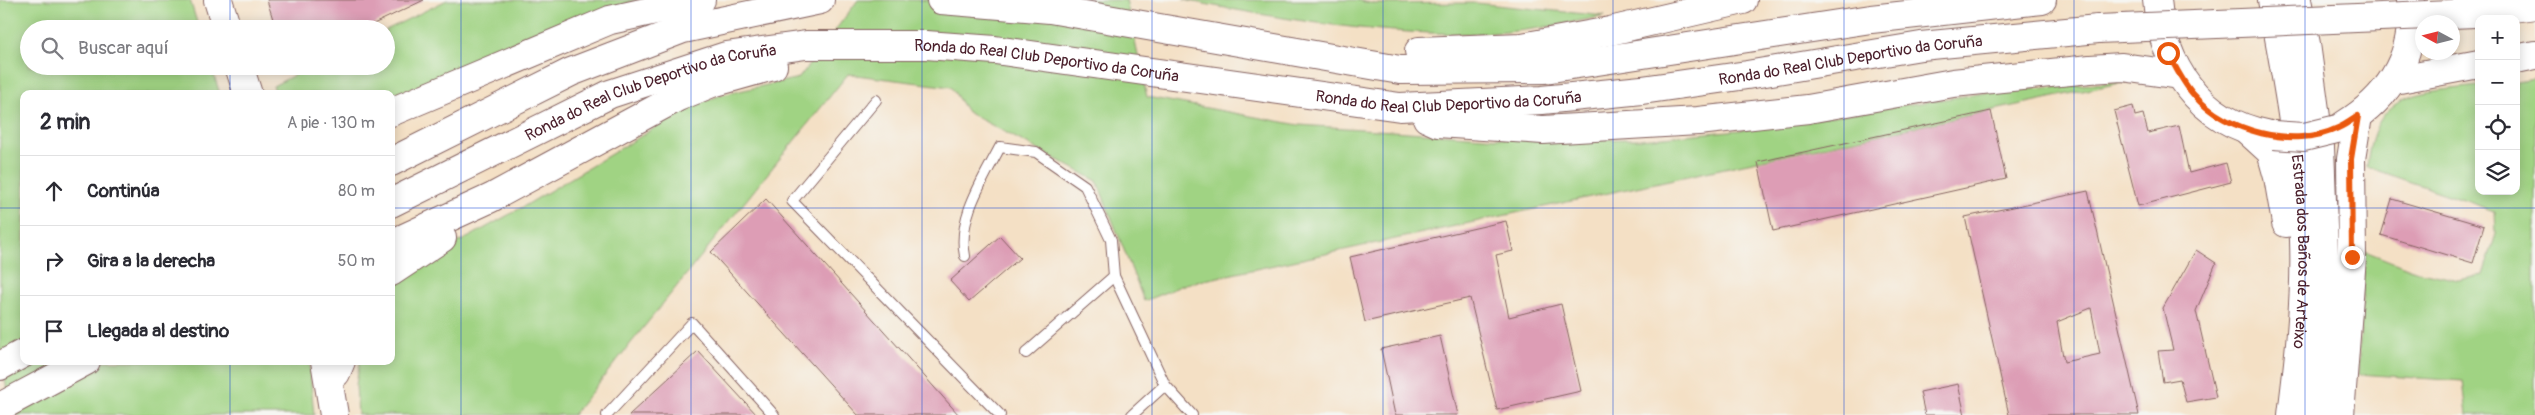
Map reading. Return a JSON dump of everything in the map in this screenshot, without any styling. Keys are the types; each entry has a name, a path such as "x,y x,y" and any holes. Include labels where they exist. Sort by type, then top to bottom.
{"main road":[{"path":"218,0 224,20"},
{"path":"395,110 610,20 701,0"},
{"path":"401,157 571,72 683,29 820,0"},
{"name":"Ronda do Real Club Deportivo da Coruña","path":"941,0 1050,9 1400,70 1545,69 1871,19 2042,0"},
{"path":"1305,54 1522,47 1610,31 1743,0"},
{"path":"2157,0 2159,21 2168,53 2180,75 2195,96 2220,116 2260,133 2304,137 2348,123 2376,100 2394,80 2408,49 2411,0"},
{"name":"Estrada dos Baños de Arteixo","path":"2272,0 2296,151 2304,241 2300,339 2292,415"},
{"name":"Estrada dos Baños de Arteixo","path":"2297,0 2306,44 2320,147 2325,281 2317,415"},
{"name":"Ronda do Real Club Deportivo da Coruña","path":"395,201 610,94 726,56 806,45 897,45 995,50 1400,107 1542,100 1642,90 1747,75 1921,46 2098,30 2476,13 2535,5"},
{"path":"395,242 491,198 678,97 712,83 788,62 830,58 897,45"},
{"path":"2520,58 2535,55"},
{"path":"2394,80 2475,65"},
{"path":"1400,107 1438,123 1543,130 1725,118 1808,109 1953,83 2090,69 2122,67 2162,71 2180,75"},
{"path":"395,122 494,68"},
{"path":"2340,415 2352,257 2351,159 2348,123"},
{"path":"2260,133 2270,152 2278,177 2286,218 2287,279 2274,415"},
{"path":"395,269 471,219 491,198"},
{"path":"0,366 20,355"},
{"path":"0,406 78,365"}],"lane":[{"path":"876,100 792,201 1000,415"},
{"path":"965,256 962,242 968,215 1000,147 1036,152 1085,186 1112,240 1114,276 1165,385 1192,415"},
{"path":"1026,353 1114,276"},
{"path":"607,415 692,323 774,415"},
{"path":"1132,415 1165,385"}],"green space":[{"path":"0,0 190,0 196,20 20,20 20,75 214,75 219,90 20,90 20,365 309,365 314,415 13,415 0,359"},
{"path":"447,0 638,0 544,33 395,96 395,90 275,90 273,86 294,75 395,75 395,26"},
{"path":"858,0 1126,0 1147,97 1299,125 1531,140 1641,139 1740,130 1984,93 2129,81 1186,284 1144,301 1097,181 967,112 951,87 848,74 573,415 358,415 356,385 359,365 395,365 395,281 416,262 469,237 528,204 686,109 721,95 799,78"},
{"path":"1184,0 1355,0 1376,4 1476,3 1605,16 1507,32 1454,34 1337,26"},
{"path":"2535,79 2535,415 2467,415 2463,381 2358,374 2365,251 2415,271 2459,280 2483,275 2496,234 2495,211 2367,167 2371,142 2378,123 2389,110 2402,101 2417,95 2475,86 2475,195 2520,195 2520,81"}],"building":[{"path":"267,0 424,0 382,20 273,20"},
{"path":"2133,106 2135,116 2143,114 2148,133 2179,126 2189,173 2226,163 2231,182 2138,206 2114,111"},
{"path":"1991,111 2006,179 1773,231 1758,162"},
{"path":"2088,191 2139,415 2009,415 1965,217","holes":["2091,308 2100,354 2064,362 2057,322"]},
{"path":"766,199 959,415 858,415 711,252"},
{"path":"2392,199 2484,226 2473,263 2381,235"},
{"path":"1506,221 1513,251 1496,255 1509,317 1561,304 1581,391 1497,410 1470,298 1365,322 1350,257"},
{"path":"1000,236 1020,258 969,302 950,281"},
{"path":"2196,250 2216,263 2196,311 2216,397 2186,402 2180,379 2163,382 2158,351 2173,350 2163,308"},
{"path":"1440,336 1458,415 1395,415 1381,349"},
{"path":"698,351 757,415 629,415"},
{"path":"1958,384 1965,415 1925,415 1920,392"}],"route":[{"path":"2168,53 2180,75 2195,96 2220,116 2248,131 2272,136 2304,137 2337,129 2358,116 2351,159 2352,257"}]}
